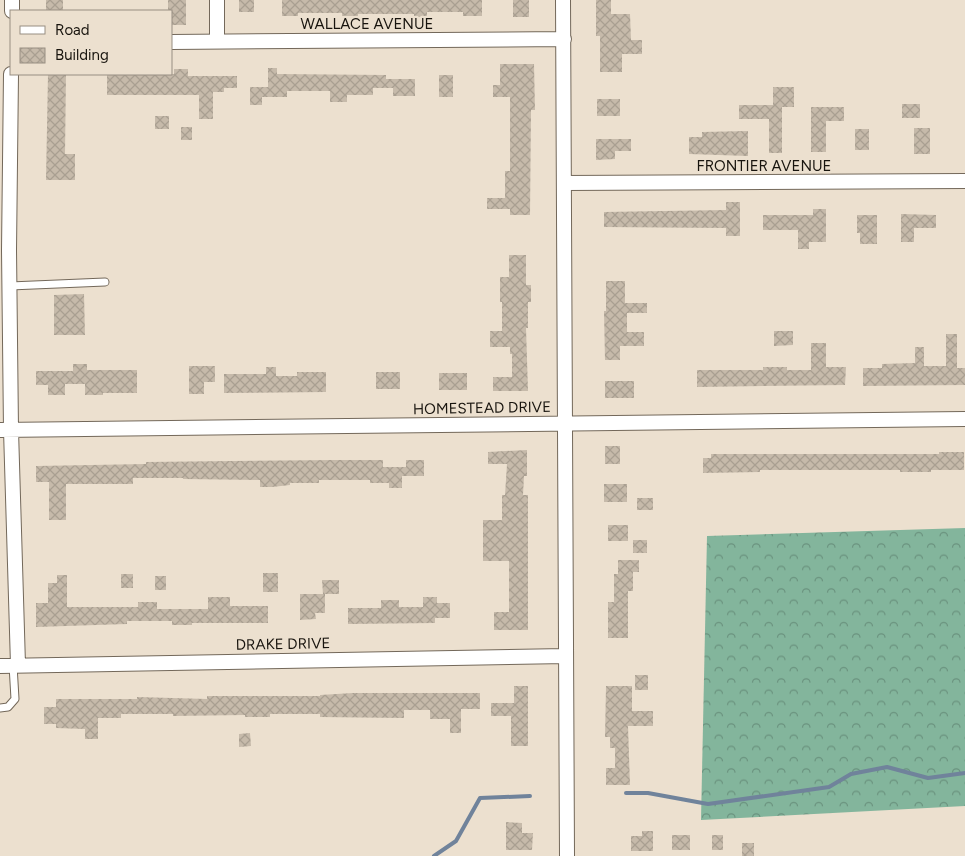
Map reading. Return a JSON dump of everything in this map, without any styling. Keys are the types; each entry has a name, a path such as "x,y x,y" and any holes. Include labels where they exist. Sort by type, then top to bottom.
{"street":[{"path":"217,0 217,41"},
{"path":"563,0 567,856"},
{"name":"WALLACE AVENUE","path":"172,42 564,39"},
{"path":"10,665 6,430 10,286 11,75"},
{"name":"FRONTIER AVENUE","path":"564,183 965,180"},
{"name":"HOMESTEAD DRIVE","path":"6,430 965,419"},
{"name":"DRAKE DRIVE","path":"10,665 566,656"}],"lane":[{"path":"10,286 105,282"},
{"path":"0,708 8,707 15,699 10,665"}],"green space":[{"path":"965,528 965,806 701,820 707,536"}],"building":[{"path":"46,0 63,0 63,10 46,10"},
{"path":"168,0 186,0 186,25 172,25 172,10 168,10"},
{"path":"239,0 254,0 254,12 239,12"},
{"path":"282,0 482,0 482,16 463,16 463,12 427,12 427,17 414,17 414,14 358,14 358,16 342,16 342,13 298,13 298,16 282,16"},
{"path":"513,0 529,0 529,17 513,17"},
{"path":"596,0 611,0 611,14 630,14 631,40 642,40 642,54 622,54 622,72 600,72 600,36 596,36"},
{"path":"500,64 534,64 535,110 531,110 530,215 510,215 510,209 487,209 487,198 505,198 505,171 510,171 510,97 493,97 493,85 500,85"},
{"path":"268,68 277,68 277,74 386,75 386,79 415,79 415,96 393,96 393,88 373,88 373,95 347,95 347,102 330,102 330,91 287,91 287,97 262,97 262,105 250,105 250,87 268,87"},
{"path":"174,69 188,69 188,76 237,76 237,88 224,88 224,92 213,92 213,119 199,119 199,95 107,95 107,75 174,74"},
{"path":"48,75 66,75 65,154 75,154 75,180 46,180"},
{"path":"439,75 453,75 453,97 439,97"},
{"path":"773,87 794,87 794,107 782,107 782,153 769,153 769,119 739,119 739,105 773,105"},
{"path":"597,99 620,99 620,116 597,116"},
{"path":"902,104 920,104 920,118 902,118"},
{"path":"811,107 844,107 844,121 826,121 826,152 811,152"},
{"path":"155,116 169,116 169,129 155,129"},
{"path":"181,127 192,127 192,140 181,140"},
{"path":"914,128 930,128 930,154 914,154"},
{"path":"855,129 869,129 869,150 855,150"},
{"path":"748,131 748,156 689,154 689,137 702,137 702,132"},
{"path":"596,139 631,139 631,151 615,151 615,159 596,160"},
{"path":"726,202 740,202 740,236 726,236 726,228 604,227 604,212 726,210"},
{"path":"813,209 826,209 826,242 809,242 809,249 798,249 798,230 763,230 763,215 813,215"},
{"path":"901,214 936,215 936,228 914,228 914,242 901,242"},
{"path":"857,215 877,215 877,244 860,244 860,233 857,233"},
{"path":"509,255 526,255 526,285 531,285 531,302 528,302 528,328 526,328 528,391 493,391 493,377 512,377 512,354 510,354 510,347 490,347 490,331 502,331 500,277 509,277"},
{"path":"606,281 625,281 625,303 647,303 647,313 627,313 627,332 644,332 644,346 620,346 620,360 605,360 604,311 606,311"},
{"path":"84,294 85,335 54,335 54,295"},
{"path":"774,331 793,331 793,345 774,346"},
{"path":"946,334 957,334 957,368 965,368 965,385 863,386 863,368 882,368 882,364 915,363 915,347 924,347 924,366 946,366"},
{"path":"811,343 826,343 826,367 846,367 845,385 697,387 697,370 763,370 763,367 787,367 787,370 811,370"},
{"path":"73,364 87,364 87,370 137,370 137,393 85,395 85,384 65,384 65,395 48,395 48,385 36,385 36,371 73,371"},
{"path":"189,366 215,366 215,382 204,382 204,394 189,394"},
{"path":"266,367 276,367 276,376 297,376 297,372 326,372 326,392 224,393 224,374 266,374"},
{"path":"376,372 400,372 400,389 376,389"},
{"path":"439,373 467,373 467,390 439,390"},
{"path":"605,381 634,381 634,398 605,398"},
{"path":"605,446 620,446 620,464 605,464"},
{"path":"527,450 527,476 524,476 523,495 528,495 528,630 494,630 494,612 509,612 509,561 483,561 483,520 502,520 502,495 505,495 507,464 488,464 488,452"},
{"path":"939,452 964,452 964,470 900,472 900,470 760,470 760,472 703,473 703,458 711,458 711,454 939,454"},
{"path":"383,460 383,467 406,467 406,460 424,460 424,476 402,476 402,488 389,488 389,483 370,483 370,480 319,480 319,483 290,483 290,485 272,487 260,487 260,480 183,478 133,478 133,484 66,484 66,520 49,520 49,482 36,482 36,466 146,464 146,462"},
{"path":"604,484 627,484 627,502 604,502"},
{"path":"637,498 653,498 653,510 637,510"},
{"path":"608,525 628,525 628,541 608,541"},
{"path":"633,540 647,540 647,553 633,553"},
{"path":"618,560 639,560 639,572 633,572 633,591 628,591 628,638 608,638 608,602 614,602 614,574 618,574"},
{"path":"263,573 278,573 278,592 263,592"},
{"path":"121,574 133,574 133,588 121,588"},
{"path":"57,575 67,575 67,607 138,607 138,602 157,602 157,609 208,609 208,597 230,597 230,606 268,606 268,623 192,623 192,625 172,625 172,621 127,621 127,624 36,627 36,603 48,603 48,583 57,583"},
{"path":"155,576 166,576 166,590 155,590"},
{"path":"322,580 339,580 339,594 325,594 325,613 315,613 316,619 300,620 300,594 323,594"},
{"path":"423,597 437,597 437,603 450,603 450,618 435,618 435,623 348,624 348,608 381,608 381,600 399,600 399,607 423,607"},
{"path":"635,675 648,675 648,690 635,690"},
{"path":"514,686 528,686 528,746 511,746 511,716 491,716 491,703 514,703"},
{"path":"606,686 632,686 632,711 653,711 653,726 628,726 630,785 606,785 606,768 615,768 615,748 610,748 610,737 605,737"},
{"path":"353,693 480,693 480,709 461,709 461,733 450,733 450,719 430,719 430,710 404,710 404,718 320,717 320,714 270,714 270,717 245,717 245,715 173,716 173,714 121,714 121,718 98,718 98,739 85,739 85,729 56,728 56,724 44,724 44,707 56,707 56,699 137,699 137,697 207,699 207,696 320,696"},
{"path":"250,733 251,746 239,747 239,734"},
{"path":"506,822 522,823 522,833 533,833 532,850 506,850"},
{"path":"642,831 653,831 653,851 631,851 631,836 642,836"},
{"path":"672,835 690,835 690,850 672,850"},
{"path":"712,835 723,835 723,850 712,850"},
{"path":"742,843 754,843 754,856 742,856"}],"waterway":[{"path":"626,793 648,793 708,804 829,787 851,774 887,767 928,778 965,773"},
{"path":"434,856 456,841 480,798 530,796"}]}
